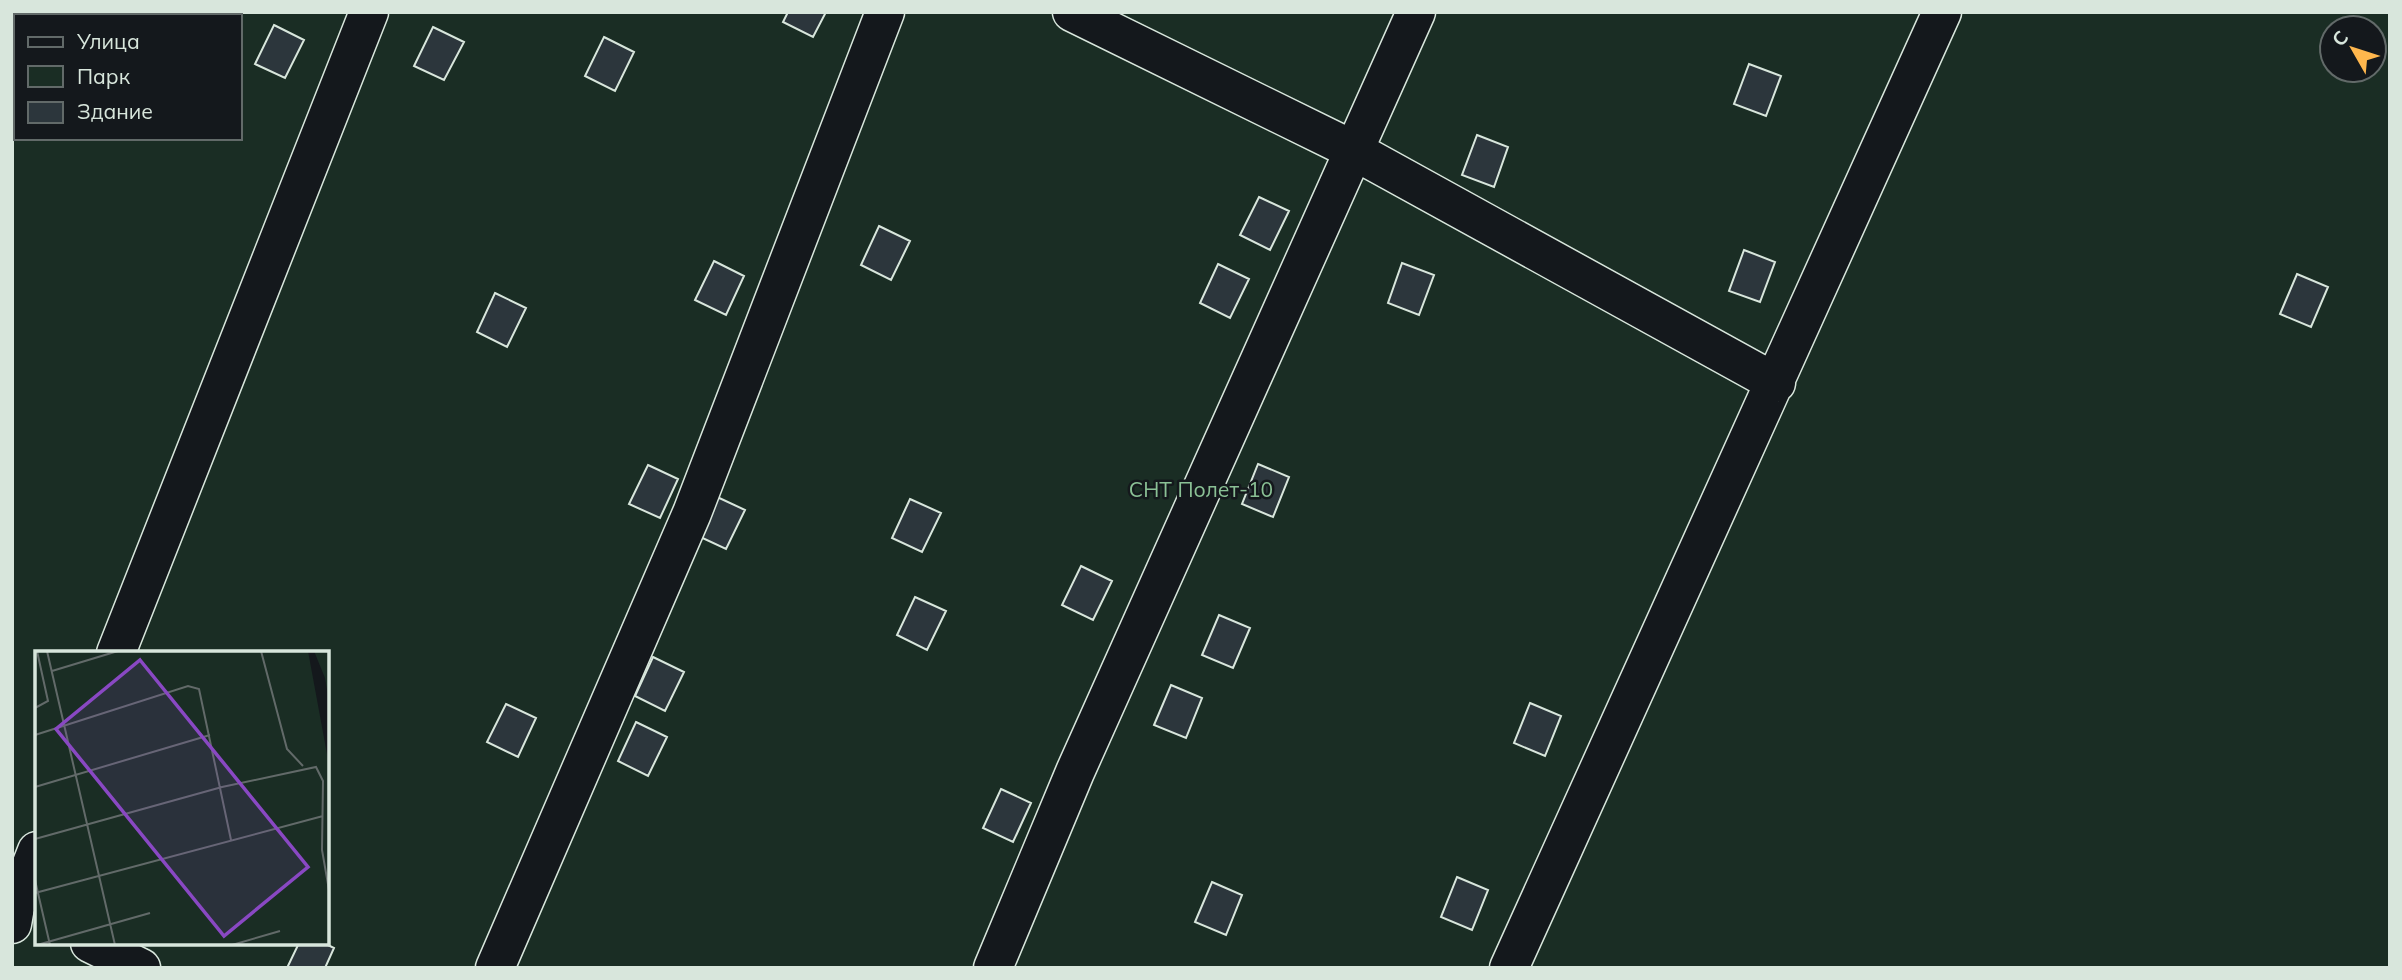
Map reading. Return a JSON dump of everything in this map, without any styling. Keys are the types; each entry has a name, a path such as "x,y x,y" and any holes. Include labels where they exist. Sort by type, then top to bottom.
{"lane":[{"path":"117,651 369,12"},
{"path":"495,968 692,513 885,12"},
{"path":"1072,12 1353,150 1776,383"},
{"path":"993,968 1075,772 1416,12"},
{"path":"1509,968 1942,12"},
{"path":"19,914 35,858"},
{"path":"94,945 141,968"}],"green space":[{"name":"СНТ Полет-10","path":"12,12 2390,12 2390,968 12,968"}],"building":[{"path":"788,12 826,12 813,37 783,22"},
{"path":"274,25 304,40 285,78 255,64"},
{"path":"433,27 464,42 444,80 414,66"},
{"path":"604,37 634,52 615,91 585,76"},
{"path":"1749,64 1781,76 1766,116 1734,104"},
{"path":"1477,135 1508,147 1494,187 1462,175"},
{"path":"1259,197 1289,211 1270,250 1240,235"},
{"path":"879,226 910,241 891,280 861,265"},
{"path":"1744,250 1775,262 1760,302 1729,291"},
{"path":"714,261 744,276 726,315 695,300"},
{"path":"1402,263 1434,275 1419,315 1388,303"},
{"path":"1218,264 1249,279 1230,318 1200,303"},
{"path":"2297,274 2328,287 2311,327 2280,314"},
{"path":"495,293 526,308 507,347 477,332"},
{"path":"1258,464 1289,477 1273,517 1242,504"},
{"path":"648,465 678,479 660,518 629,504"},
{"path":"715,496 745,510 726,549 696,535"},
{"path":"910,499 941,513 922,552 892,538"},
{"path":"1081,566 1112,581 1093,620 1062,605"},
{"path":"915,597 946,611 927,650 897,635"},
{"path":"1219,615 1250,628 1233,668 1202,655"},
{"path":"653,657 684,672 665,711 635,696"},
{"path":"1171,685 1202,698 1186,738 1154,725"},
{"path":"1530,703 1561,716 1545,756 1514,743"},
{"path":"506,704 536,718 518,757 487,742"},
{"path":"636,722 667,737 648,776 618,761"},
{"path":"1001,789 1031,803 1013,842 983,828"},
{"path":"1457,877 1488,890 1472,930 1441,917"},
{"path":"1212,882 1242,895 1226,935 1195,922"},
{"path":"298,945 328,945 334,948 325,968 287,968"}]}
